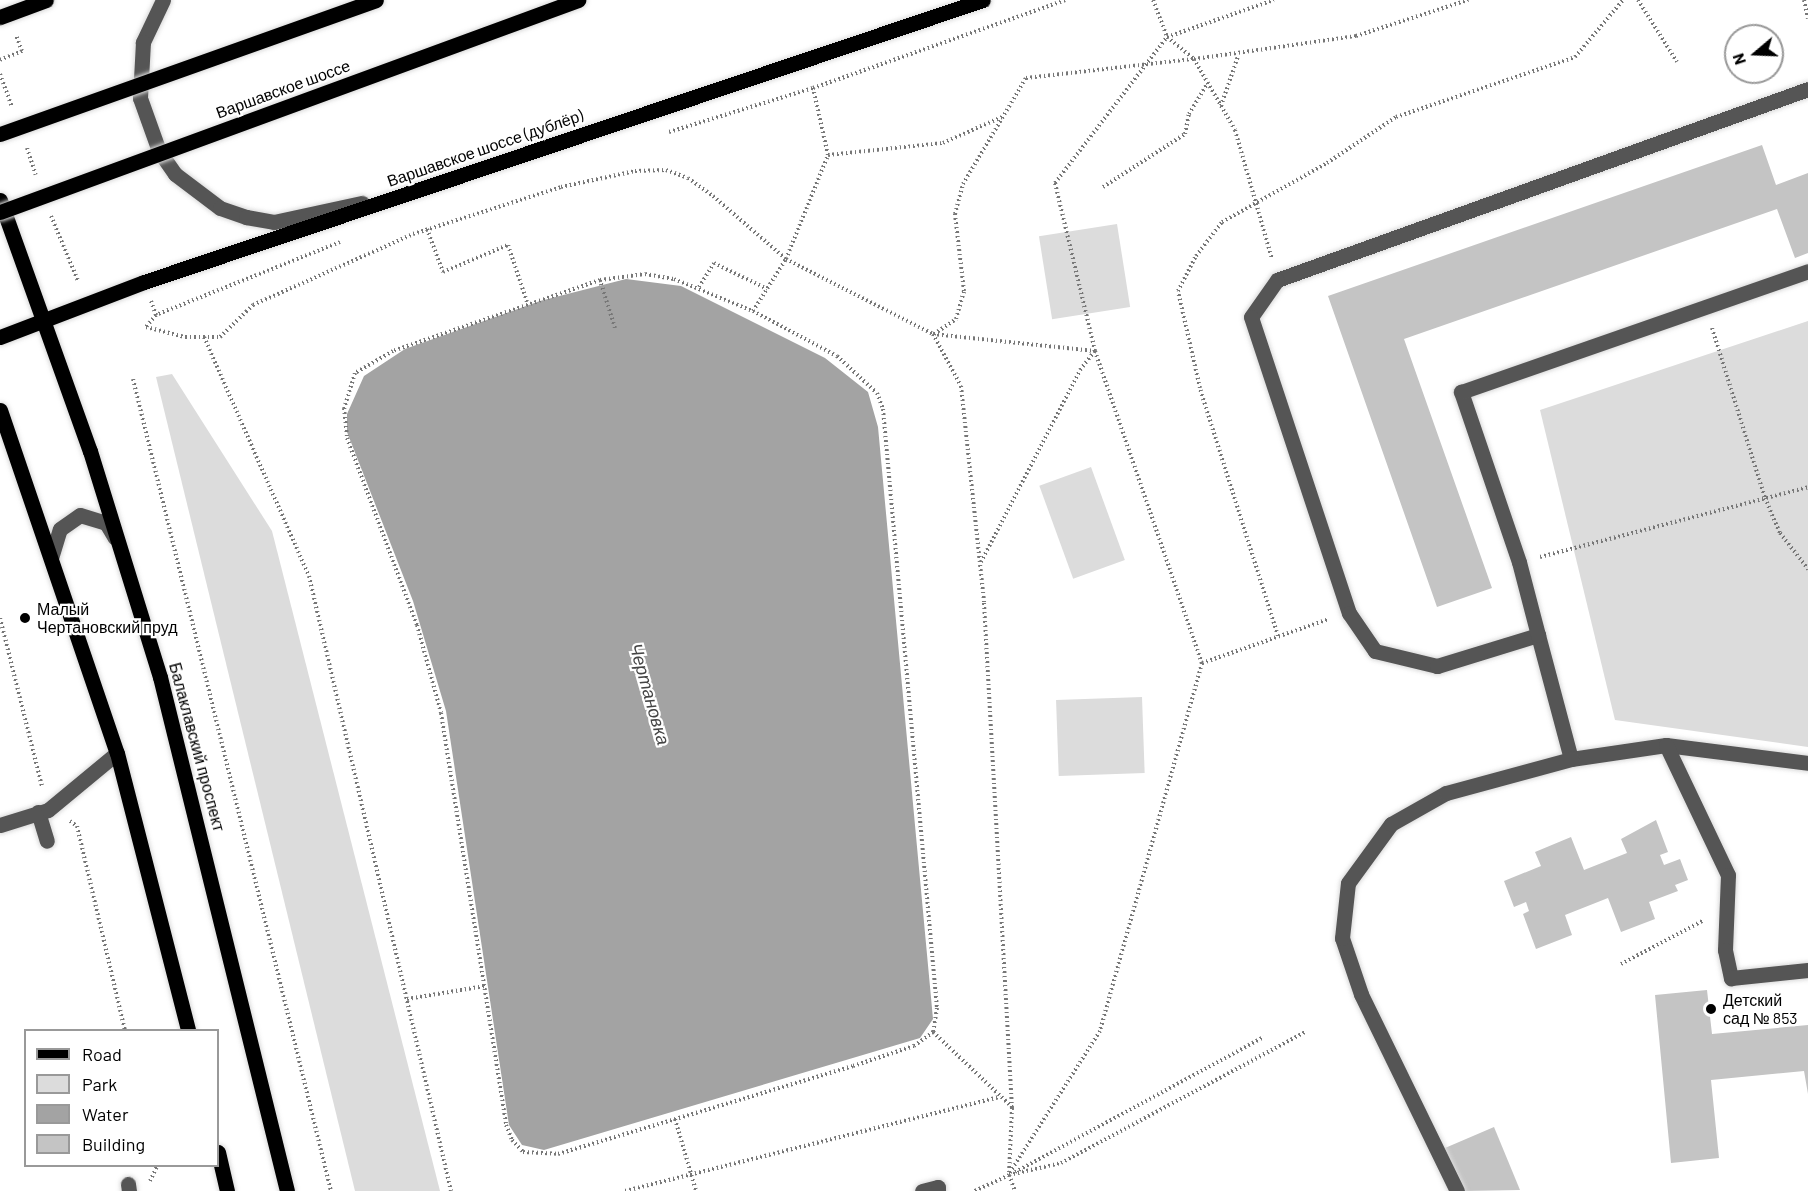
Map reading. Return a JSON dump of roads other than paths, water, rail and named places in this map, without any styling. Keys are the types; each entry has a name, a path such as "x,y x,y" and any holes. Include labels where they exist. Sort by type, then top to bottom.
{"main road":[{"path":"0,17 46,0"},
{"path":"0,134 376,0"},
{"name":"Варшавское шоссе","path":"0,212 578,0"},
{"name":"Варшавское шоссе (дублёр)","path":"0,337 404,194 983,0"},
{"name":"Балаклавский проспект","path":"0,200 45,320 118,543 199,821 287,1191"},
{"path":"0,410 117,753 188,1029"},
{"path":"219,1156 227,1191"}],"street":[{"path":"163,0 143,42 140,98 159,151 196,193 246,217 274,222 404,194"},
{"path":"1538,635 1437,666 1375,651 1349,613 1251,317 1277,280 1808,89"},
{"path":"1571,759 1519,562 1461,392 1808,271"},
{"path":"51,558 60,529 80,515 106,524 118,543"},
{"path":"1666,745 1728,875 1725,950 1731,978 1808,970"},
{"path":"1457,1191 1361,994 1342,938 1347,883 1391,824 1446,793 1571,759 1666,745 1808,762"},
{"path":"0,825 48,810 117,753"},
{"path":"38,812 47,841"},
{"path":"922,1191 938,1187 938,1191"}],"water":[{"name":"Чертановка","path":"626,279 681,286 825,358 868,392 878,427 933,1019 920,1038 544,1150 522,1145 509,1125 446,711 413,601 347,432 347,414 364,376 405,349 540,301"}],"place":[{"name":"Малый Чертановский пруд","path":"25,618"},
{"name":"Детский сад № 853","path":"1711,1009"}]}
